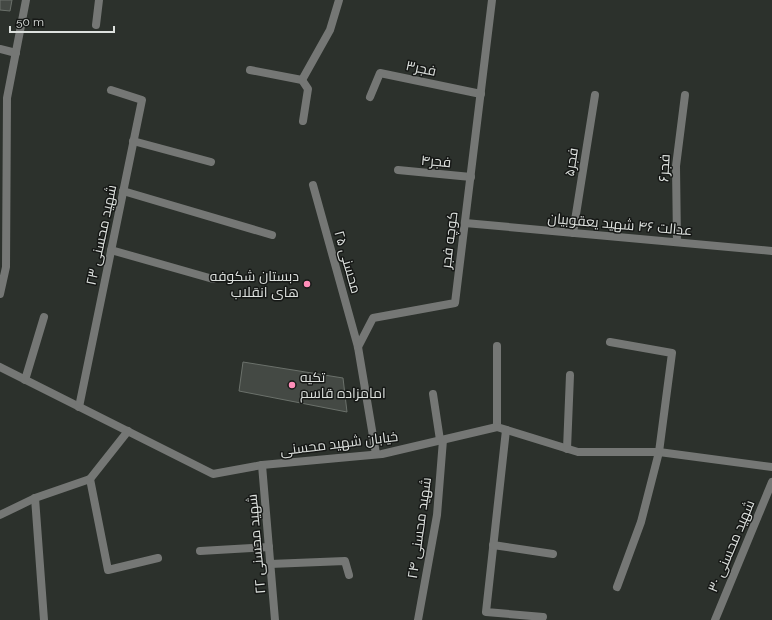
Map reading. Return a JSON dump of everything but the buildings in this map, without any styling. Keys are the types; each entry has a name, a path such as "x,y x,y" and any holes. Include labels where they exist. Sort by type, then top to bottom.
{"street":[{"path":"0,294 6,267 3,250 4,158 7,98 26,0"},
{"path":"96,25 99,0"},
{"path":"302,80 330,30 338,0"},
{"name":"کوچه فجر","path":"358,347 374,318 455,303 492,0"},
{"path":"0,49 16,53"},
{"path":"250,70 302,80 308,88 303,121"},
{"name":"فجر۳","path":"370,97 380,73 481,94"},
{"name":"شهید محسنی ۲۳","path":"79,407 142,100 111,90"},
{"name":"فجر۶","path":"676,242 676,166 685,95"},
{"name":"فجر۵","path":"573,233 595,96"},
{"path":"133,142 211,162"},
{"name":"فجر۴","path":"398,170 471,177"},
{"name":"محسنی ۲۵","path":"313,185 358,347 376,454"},
{"path":"123,191 272,235"},
{"name":"عدالت ۴۶ شهید یعقوبیان","path":"465,223 772,251"},
{"path":"111,250 213,278"},
{"path":"25,380 44,317"},
{"path":"610,342 672,353 659,452 641,522 616,587"},
{"path":"497,346 497,427 578,452 659,452 772,467"},
{"name":"خیابان شهید محسنی","path":"0,367 213,474 262,466 376,454 497,427"},
{"path":"567,449 570,375"},
{"name":"شهید محسنی ۲۴","path":"418,620 437,514 441,440 433,394"},
{"path":"506,430 486,612 543,618"},
{"path":"0,515 35,498 90,479 128,431"},
{"name":"شهید محسنی ۲۲","path":"262,466 275,620"},
{"path":"90,479 108,570 158,558"},
{"name":"شهید محسنی ۳۰","path":"715,620 772,482"},
{"path":"35,498 44,620"},
{"path":"493,545 553,554"},
{"path":"200,551 269,548"},
{"path":"270,564 345,561 349,575"}],"place":[{"name":"دبستان شکوفه های انقلاب","path":"307,284"},
{"name":"تکیه امامزاده قاسم","path":"292,385"}]}
